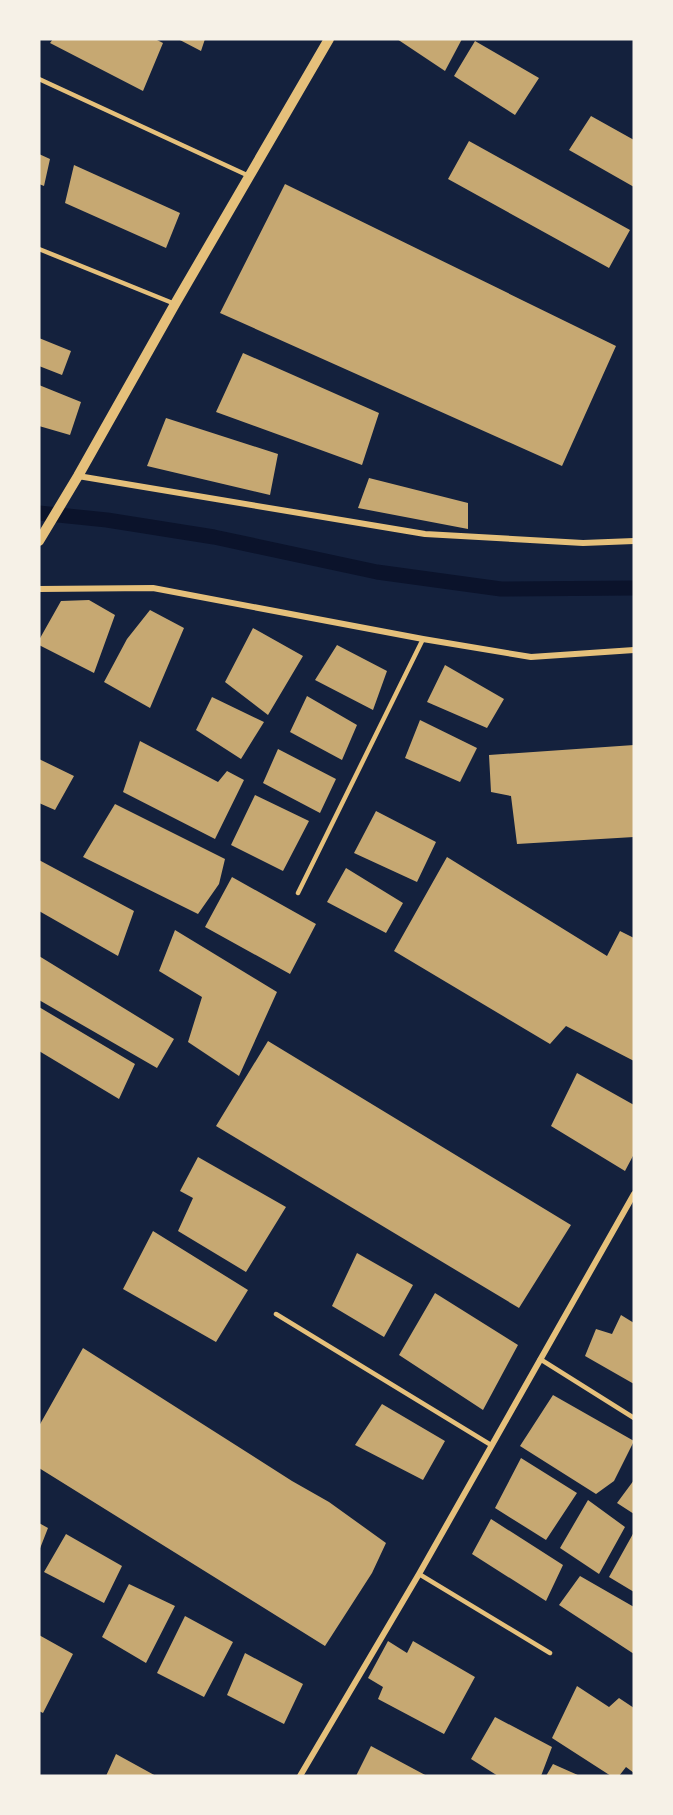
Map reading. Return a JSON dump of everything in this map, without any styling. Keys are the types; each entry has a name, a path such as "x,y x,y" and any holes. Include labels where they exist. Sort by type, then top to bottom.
{"street":[{"path":"39,541 329,39"},
{"path":"78,476 425,534 583,543 634,541"},
{"path":"39,589 153,588 531,657 634,650"},
{"path":"300,1776 419,1574 634,1194"}],"lane":[{"path":"39,79 250,176"},
{"path":"39,249 175,304"},
{"path":"298,893 423,639"},
{"path":"276,1314 491,1445"},
{"path":"540,1359 634,1418"},
{"path":"419,1574 550,1653"}],"building":[{"path":"53,39 155,39 163,43 143,91 50,43"},
{"path":"178,39 205,39 201,51"},
{"path":"397,39 462,39 445,71"},
{"path":"475,41 539,78 515,115 454,76"},
{"path":"591,116 634,140 634,187 569,150"},
{"path":"469,141 630,230 609,268 448,179"},
{"path":"39,154 50,159 44,186 39,184"},
{"path":"74,165 180,213 166,248 65,203"},
{"path":"285,184 616,346 562,466 220,313"},
{"path":"39,338 71,351 62,375 39,366"},
{"path":"243,353 379,413 362,465 216,412"},
{"path":"39,385 81,402 70,435 39,426"},
{"path":"166,418 278,454 270,495 147,466"},
{"path":"369,478 468,503 468,529 358,508"},
{"path":"89,600 115,615 94,673 39,645 39,640 61,601"},
{"path":"150,610 184,628 150,708 104,682 127,639"},
{"path":"253,628 303,656 268,715 225,682"},
{"path":"337,645 387,671 373,710 315,680"},
{"path":"445,665 504,699 487,728 427,702"},
{"path":"307,696 357,725 342,760 290,732"},
{"path":"212,697 264,722 241,759 196,730"},
{"path":"420,720 477,748 460,782 405,758"},
{"path":"140,741 218,782 227,771 244,780 215,839 123,792"},
{"path":"634,745 634,837 517,844 511,796 491,792 489,755"},
{"path":"278,749 336,779 320,813 263,783"},
{"path":"39,759 74,776 55,810 39,803"},
{"path":"255,795 309,821 283,871 231,845"},
{"path":"115,804 225,859 219,884 198,914 83,857"},
{"path":"376,811 436,842 417,882 354,853"},
{"path":"447,857 607,956 620,931 634,938 634,1061 566,1026 550,1044 394,951"},
{"path":"39,860 134,911 118,956 39,911"},
{"path":"346,868 403,903 386,933 327,902"},
{"path":"232,877 316,924 290,974 205,927"},
{"path":"175,930 277,992 239,1076 188,1042 202,997 159,971"},
{"path":"39,956 174,1039 157,1068 39,1000"},
{"path":"39,1007 135,1064 119,1099 39,1051"},
{"path":"268,1041 571,1225 519,1308 216,1126"},
{"path":"577,1073 634,1105 634,1154 625,1171 551,1126"},
{"path":"198,1157 286,1207 246,1272 178,1231 193,1198 180,1191"},
{"path":"153,1231 248,1290 216,1342 123,1289"},
{"path":"357,1253 413,1285 384,1337 332,1306"},
{"path":"435,1293 518,1345 483,1410 399,1355"},
{"path":"621,1315 634,1323 634,1384 585,1356 596,1329 612,1334"},
{"path":"83,1348 292,1481 329,1502 386,1543 372,1573 325,1646 39,1468 39,1426"},
{"path":"553,1395 634,1441 614,1481 596,1494 520,1446"},
{"path":"382,1404 445,1441 423,1480 355,1445"},
{"path":"521,1458 577,1493 546,1540 495,1508"},
{"path":"634,1480 634,1514 617,1503"},
{"path":"588,1500 625,1527 599,1574 560,1548"},
{"path":"491,1519 563,1565 546,1601 472,1554"},
{"path":"39,1523 48,1528 39,1551"},
{"path":"634,1532 634,1592 609,1577"},
{"path":"66,1534 122,1566 104,1603 44,1572"},
{"path":"580,1576 634,1607 634,1654 559,1605"},
{"path":"129,1584 175,1606 146,1663 102,1637"},
{"path":"185,1616 233,1642 204,1697 157,1673"},
{"path":"39,1635 73,1654 43,1713 39,1711"},
{"path":"388,1641 407,1653 413,1641 475,1677 444,1734 378,1699 383,1687 368,1678"},
{"path":"245,1653 303,1684 284,1724 227,1695"},
{"path":"577,1686 609,1707 619,1698 634,1708 634,1773 626,1767 619,1776 611,1776 552,1738"},
{"path":"495,1717 552,1747 541,1776 498,1776 471,1759"},
{"path":"371,1746 427,1776 356,1776"},
{"path":"116,1754 156,1776 106,1776"},
{"path":"553,1764 580,1776 546,1776"}],"waterway":[{"path":"39,513 107,520 214,537 377,572 501,589 634,588"}]}
